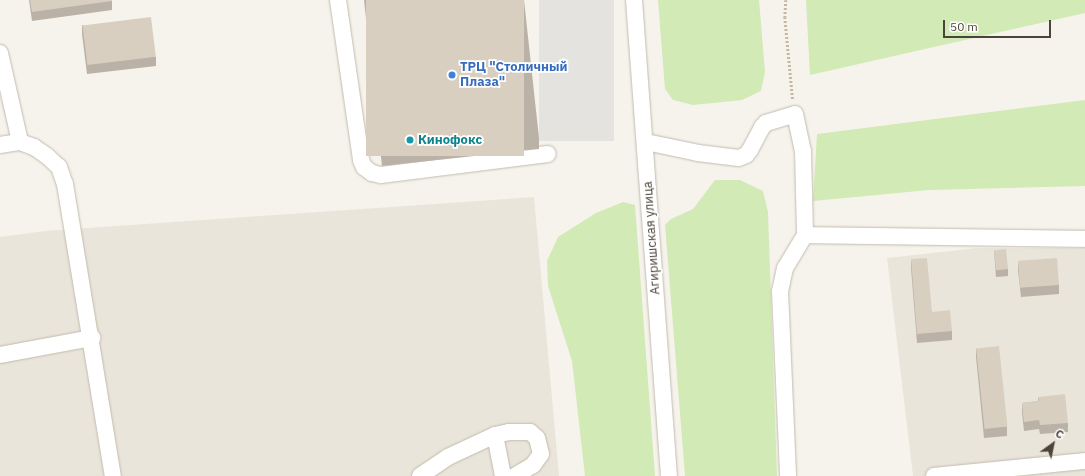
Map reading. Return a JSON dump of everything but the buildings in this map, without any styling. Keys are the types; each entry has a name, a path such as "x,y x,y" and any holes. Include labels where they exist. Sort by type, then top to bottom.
{"street":[{"path":"338,0 361,160 364,167 372,173 380,175 548,154"},
{"name":"Агиришская улица","path":"634,0 646,142 670,476"},
{"path":"0,53 20,142"},
{"path":"646,142 698,153 739,158 746,155 750,150 762,127 766,123 795,114 803,151 805,235 785,268 780,291 788,476"},
{"path":"0,145 20,142 34,148 47,156 58,167 66,184 113,476"},
{"path":"805,235 1085,239"},
{"path":"0,355 92,338"},
{"path":"420,476 448,457 495,435 509,432 530,432 537,438 541,454 538,460 515,476"},
{"path":"495,435 503,476"},
{"path":"934,476 1085,461"}],"path":[{"path":"786,0 785,17 795,114"}],"shaded area":[{"path":"539,0 614,0 614,141 539,141"},
{"path":"534,197 559,476 0,476 0,237 45,231"},
{"path":"977,248 1085,248 1085,476 913,476 887,258"}],"green space":[{"path":"658,0 759,0 765,72 761,91 742,100 693,105 673,100 665,89"},
{"path":"806,0 1085,0 1085,13 810,75"},
{"path":"1085,100 1085,186 929,190 813,201 817,134"},
{"path":"715,180 740,180 763,191 768,212 777,476 685,476 665,225 671,219 693,209"},
{"path":"623,202 635,205 655,476 585,476 572,361 548,286 547,261 558,237 596,213"}],"place":[{"name":"ТРЦ \"Столичный Плаза\"","path":"452,75"},
{"name":"Кинофокс","path":"410,140"}]}
